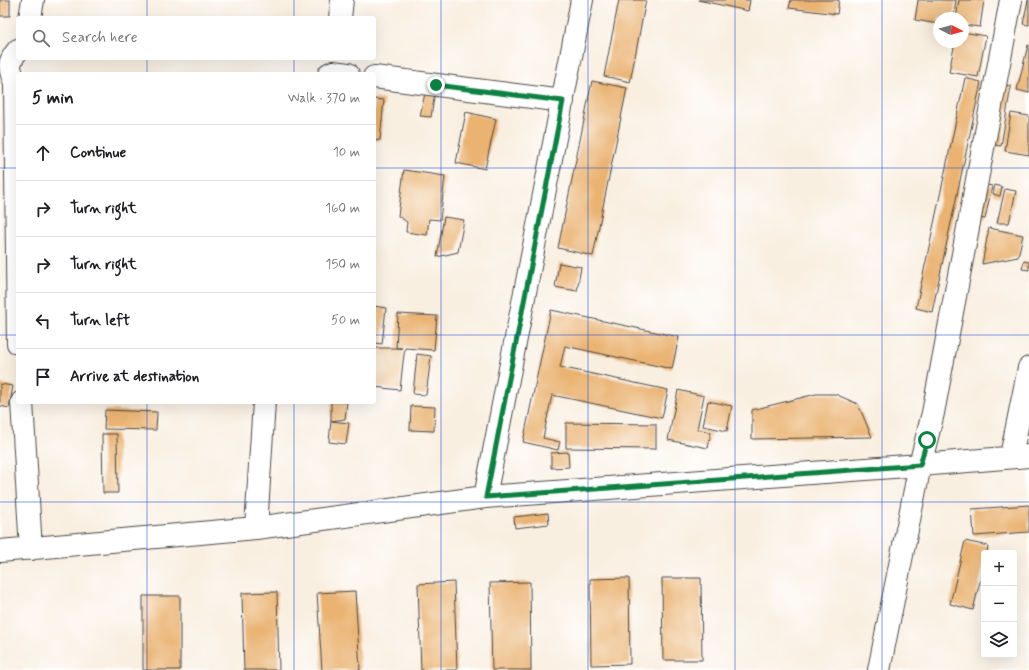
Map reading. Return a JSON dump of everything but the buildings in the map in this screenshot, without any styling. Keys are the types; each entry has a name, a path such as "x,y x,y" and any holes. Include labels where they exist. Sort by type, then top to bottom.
{"street":[{"path":"30,16 33,0"},
{"path":"340,16 342,0"},
{"path":"486,497 582,0"},
{"path":"879,670 920,465 934,406 1011,0"},
{"path":"16,52 10,59 9,64 11,85 16,265"},
{"path":"376,77 563,101"},
{"path":"0,551 256,528 486,497 920,465 1020,456 1029,368"},
{"path":"22,404 31,549"},
{"path":"256,528 264,404"}],"route":[{"path":"436,85 563,101 486,497 920,465 927,440"}]}
